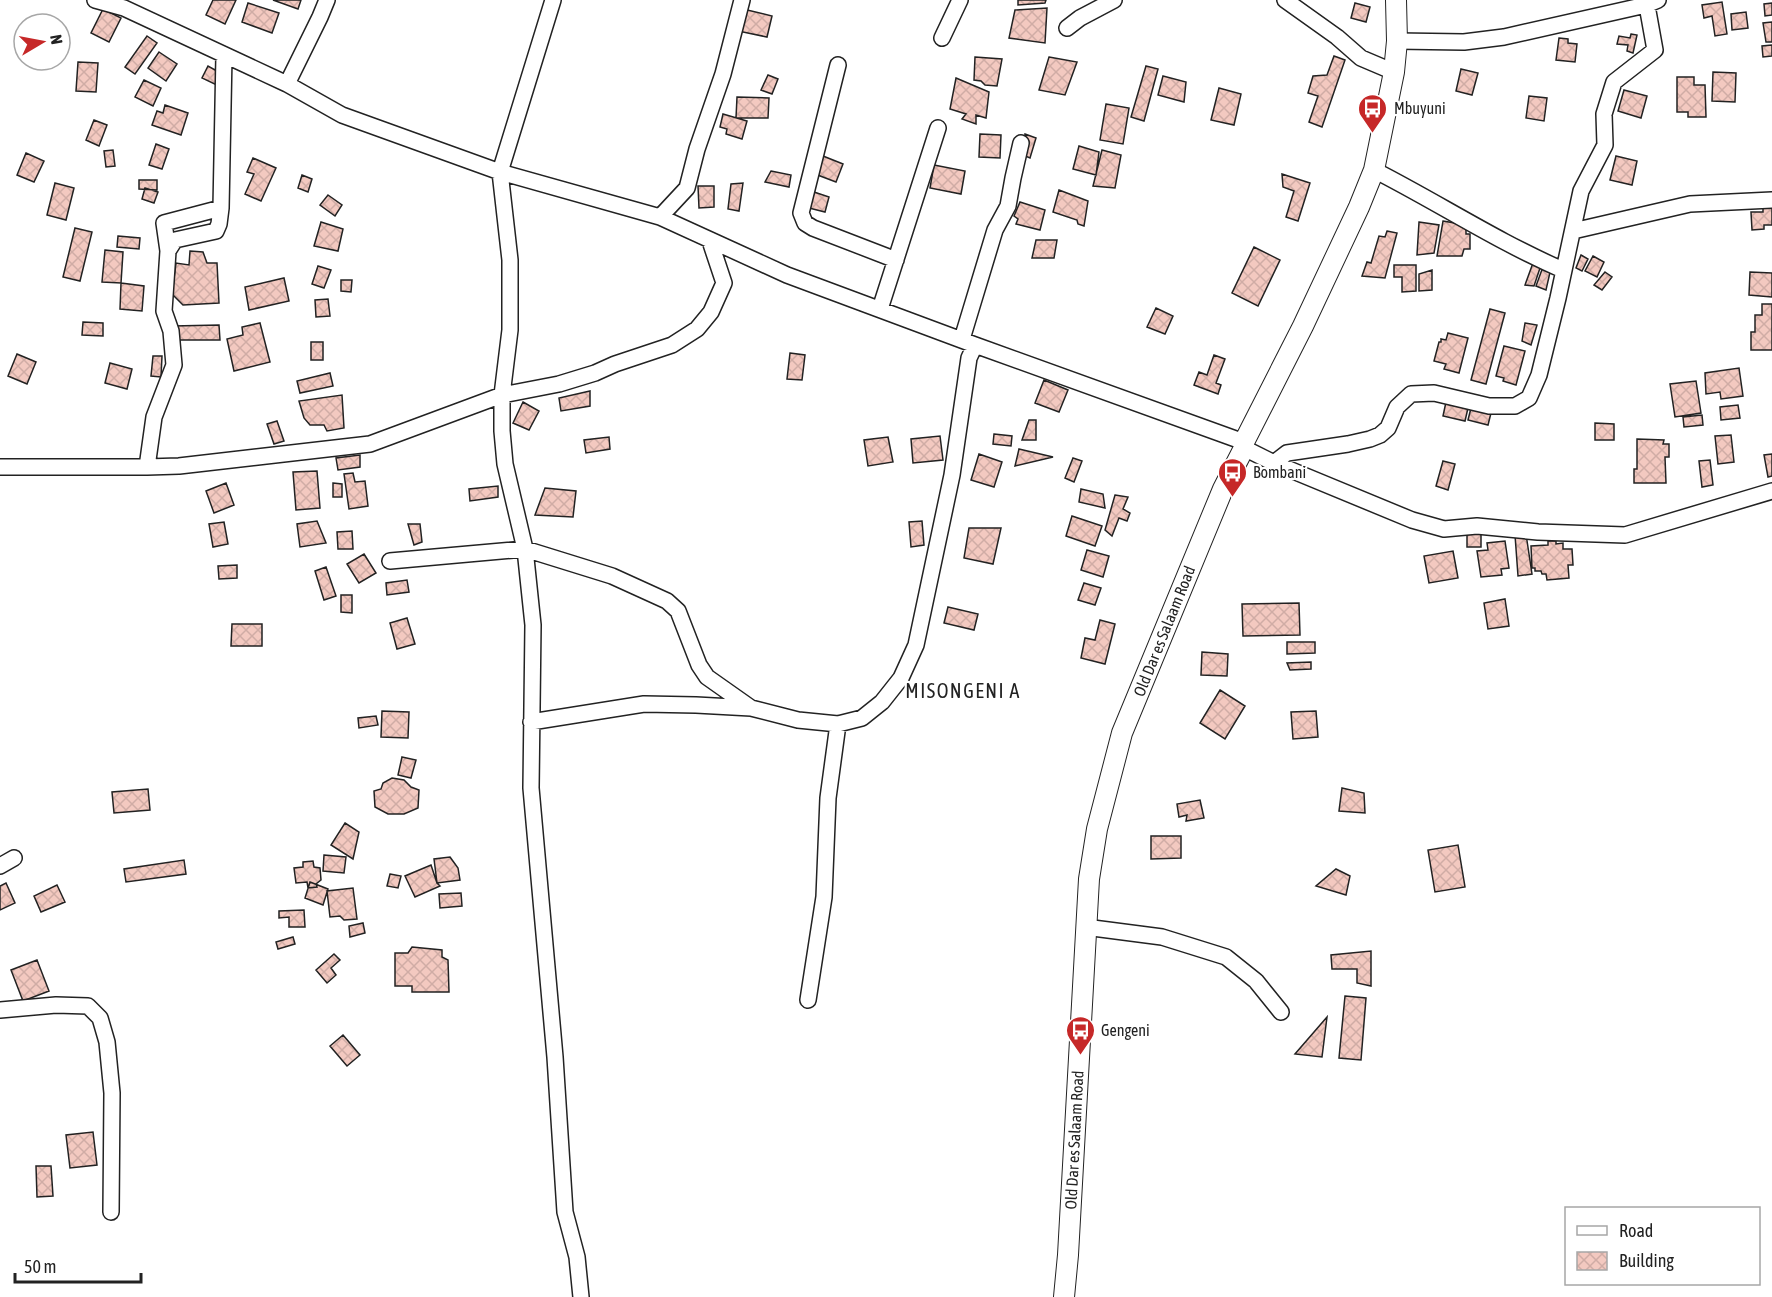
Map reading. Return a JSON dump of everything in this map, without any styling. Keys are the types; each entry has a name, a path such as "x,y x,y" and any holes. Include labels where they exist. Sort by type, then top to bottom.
{"street":[{"path":"95,0 122,4 287,84 342,115 500,172 660,217 787,274 1244,445 1274,463 1412,520 1444,529 1477,526 1538,532 1625,535 1772,491"},
{"path":"287,84 327,0"},
{"path":"553,0 500,172 510,272 510,330 502,395 502,431 505,464 525,549 533,625 531,788 555,1057 565,1212 577,1257 581,1297"},
{"path":"660,217 687,188 697,149 723,74 741,0"},
{"path":"942,38 960,0"},
{"path":"1067,28 1080,18 1114,0"},
{"path":"1285,0 1337,37 1361,58 1394,72"},
{"name":"Old Dar es Salaam Road","path":"1064,1297 1085,927 1089,879 1097,829 1122,734 1222,489 1313,304 1374,170 1394,72 1397,41 1396,0"},
{"path":"1274,463 1287,453 1348,444 1380,435 1388,428 1397,407 1411,394 1434,393 1489,406 1515,406 1529,398 1539,375 1581,191 1605,146 1604,114 1614,82 1655,50 1650,2 1494,38 1464,42 1397,41"},
{"path":"147,468 154,417 174,365 171,331 164,311 168,251 175,240 216,231 219,224 224,55"},
{"path":"838,65 801,213 805,223 813,228 896,260"},
{"path":"880,309 938,128"},
{"path":"531,723 644,704 751,708 798,720 838,724 862,718 882,702 902,678 916,645 952,475 969,358 968,342 995,230 1008,206 1022,143"},
{"path":"1374,170 1538,259 1563,270"},
{"path":"1573,231 1690,204 1772,200"},
{"path":"0,467 147,468 370,444 502,395 559,384 595,373 672,345 697,329 711,312 724,283 710,241"},
{"path":"390,561 525,549 612,576 667,602 678,611 699,665 707,677 751,708"},
{"path":"808,1000 824,897 828,798 838,724"},
{"path":"0,866 14,858"},
{"path":"1085,927 1162,937 1226,957 1256,981 1281,1012"},
{"path":"0,1010 56,1005 88,1006 100,1018 107,1042 112,1093 111,1212"}],"building":[{"path":"213,0 236,0 225,24 206,15"},
{"path":"273,0 301,0 298,9"},
{"path":"1018,0 1046,0 1045,3 1018,5"},
{"path":"1722,2 1727,34 1715,36 1712,16 1704,18 1702,5"},
{"path":"248,3 279,13 272,33 242,22"},
{"path":"1355,3 1370,7 1366,22 1351,18"},
{"path":"1772,3 1772,15 1765,16 1764,4"},
{"path":"1047,8 1045,43 1009,38 1015,10"},
{"path":"103,9 121,18 109,42 91,33"},
{"path":"743,9 772,16 767,37 738,31"},
{"path":"1746,12 1748,28 1732,30 1731,14"},
{"path":"1772,22 1772,42 1766,42 1763,23"},
{"path":"1631,34 1637,35 1633,53 1627,51 1628,45 1617,44 1619,36 1630,38"},
{"path":"147,36 157,43 135,74 125,67"},
{"path":"1559,38 1568,39 1568,43 1577,44 1575,62 1556,60"},
{"path":"1772,45 1772,56 1763,57 1762,46"},
{"path":"159,52 177,64 166,81 148,68"},
{"path":"1334,56 1345,60 1322,127 1309,122 1318,96 1308,93 1313,76 1327,75"},
{"path":"975,57 1002,59 997,86 985,85 981,81 974,80"},
{"path":"1049,57 1077,62 1065,95 1039,90"},
{"path":"78,62 98,63 96,92 76,91"},
{"path":"219,62 223,88 202,78 208,66 215,70"},
{"path":"1146,66 1158,69 1144,121 1131,117"},
{"path":"1461,69 1478,73 1472,95 1456,91"},
{"path":"1713,72 1736,73 1735,102 1712,101"},
{"path":"768,75 778,79 772,94 761,90"},
{"path":"1163,76 1186,82 1184,102 1158,95"},
{"path":"1677,77 1694,77 1694,85 1705,85 1706,117 1688,117 1688,112 1677,112"},
{"path":"956,78 989,92 986,118 976,115 976,124 962,119 966,114 950,109"},
{"path":"144,80 161,88 153,106 135,97"},
{"path":"1219,88 1241,94 1234,125 1211,120"},
{"path":"1624,90 1647,96 1641,118 1618,111"},
{"path":"1529,96 1547,98 1544,121 1526,118"},
{"path":"737,97 769,98 768,118 736,118"},
{"path":"1106,104 1129,108 1123,144 1100,140"},
{"path":"165,105 188,113 181,135 152,125 157,111 163,113"},
{"path":"723,114 747,121 742,139 726,134 727,129 720,127"},
{"path":"94,120 107,125 99,146 86,140"},
{"path":"980,134 1001,135 1000,158 979,157"},
{"path":"1025,134 1036,138 1030,158 1023,155"},
{"path":"156,144 169,149 162,169 149,165"},
{"path":"1079,146 1099,152 1096,175 1073,169"},
{"path":"113,150 115,166 106,167 104,151"},
{"path":"1102,150 1121,155 1115,188 1093,186"},
{"path":"26,153 44,161 34,182 17,175"},
{"path":"823,156 843,164 836,182 815,174"},
{"path":"1616,156 1637,161 1632,185 1610,180"},
{"path":"253,158 276,168 261,201 245,194 254,174 247,172"},
{"path":"934,165 965,171 961,194 930,188"},
{"path":"771,171 791,175 789,187 765,182"},
{"path":"1282,174 1310,183 1298,221 1286,217 1294,191 1283,187"},
{"path":"302,175 312,179 308,192 298,188"},
{"path":"139,180 157,180 157,190 139,189"},
{"path":"55,183 74,188 66,220 47,215"},
{"path":"743,183 739,211 728,209 731,184"},
{"path":"698,186 714,186 714,207 699,208"},
{"path":"145,188 158,192 154,203 142,199"},
{"path":"1059,190 1088,201 1084,226 1078,224 1077,220 1053,212"},
{"path":"814,192 829,197 825,212 809,208"},
{"path":"328,195 342,205 335,216 320,205"},
{"path":"1020,202 1045,210 1040,230 1016,224 1018,219 1014,216"},
{"path":"1772,207 1772,225 1764,225 1764,229 1752,230 1751,212 1763,212 1763,208"},
{"path":"1443,221 1466,225 1466,234 1470,234 1470,249 1464,249 1462,256 1437,256"},
{"path":"321,222 343,229 338,251 314,246"},
{"path":"1419,222 1439,225 1434,253 1417,255"},
{"path":"75,228 92,232 80,281 63,277"},
{"path":"1387,231 1397,233 1385,278 1362,276 1367,262 1371,263 1379,236 1385,237"},
{"path":"118,236 140,238 139,249 117,247"},
{"path":"1036,240 1057,240 1054,258 1032,258"},
{"path":"1254,247 1280,260 1258,306 1232,293"},
{"path":"105,250 123,252 121,283 102,282"},
{"path":"190,251 203,252 207,263 217,263 219,303 183,305 172,294 176,263 189,265"},
{"path":"1581,255 1588,259 1582,271 1576,268"},
{"path":"1593,256 1604,262 1597,277 1585,271"},
{"path":"1533,263 1540,268 1534,286 1525,285"},
{"path":"1544,264 1551,268 1546,290 1536,286"},
{"path":"1394,265 1416,265 1416,291 1402,292 1402,277 1394,277"},
{"path":"318,266 331,270 324,288 312,284"},
{"path":"1432,270 1432,290 1419,291 1419,274"},
{"path":"1605,272 1612,277 1602,290 1594,285"},
{"path":"1750,272 1772,273 1772,297 1749,295"},
{"path":"284,278 289,301 249,310 245,287"},
{"path":"341,280 352,280 351,292 341,291"},
{"path":"121,283 144,286 142,311 120,309"},
{"path":"328,299 330,316 316,317 315,300"},
{"path":"1762,304 1772,304 1772,350 1751,350 1751,332 1755,332 1755,315 1762,315"},
{"path":"1156,308 1173,316 1165,334 1147,327"},
{"path":"1490,309 1505,313 1486,384 1471,380"},
{"path":"83,322 103,323 103,336 82,335"},
{"path":"260,323 270,362 234,371 227,339 243,335 242,327"},
{"path":"1525,323 1537,325 1531,345 1522,341"},
{"path":"219,325 220,340 173,340 173,326"},
{"path":"1448,333 1468,338 1459,373 1444,369 1446,364 1434,361 1439,342 1441,339 1446,340"},
{"path":"311,342 323,342 323,360 311,360"},
{"path":"1504,346 1525,351 1516,385 1496,376"},
{"path":"790,353 805,355 802,380 787,379"},
{"path":"17,354 36,362 27,384 8,376"},
{"path":"1214,355 1225,359 1216,383 1221,385 1218,394 1194,385 1199,372 1207,375"},
{"path":"153,356 162,356 161,377 151,376"},
{"path":"110,363 132,369 127,389 105,383"},
{"path":"1739,368 1743,396 1721,399 1720,392 1706,394 1705,373"},
{"path":"330,373 333,386 300,393 297,381"},
{"path":"1044,380 1068,390 1059,412 1035,403"},
{"path":"1696,381 1701,413 1675,417 1670,384"},
{"path":"590,391 590,406 561,411 559,398"},
{"path":"342,395 344,428 327,431 324,425 310,425 304,418 299,401"},
{"path":"523,402 539,411 529,430 513,423"},
{"path":"1446,402 1468,408 1465,421 1443,416"},
{"path":"1738,405 1740,418 1721,420 1720,407"},
{"path":"1471,408 1491,413 1488,425 1468,420"},
{"path":"1702,415 1703,425 1684,427 1683,417"},
{"path":"1029,420 1036,420 1036,440 1022,440"},
{"path":"277,421 284,441 274,444 267,424"},
{"path":"1595,423 1614,424 1614,440 1595,440"},
{"path":"994,434 1012,436 1011,446 993,444"},
{"path":"1731,435 1734,462 1718,464 1715,436"},
{"path":"940,436 943,460 913,463 911,439"},
{"path":"609,437 610,449 586,453 584,440"},
{"path":"888,437 893,462 868,466 864,440"},
{"path":"1637,439 1664,440 1663,444 1669,444 1669,457 1665,457 1666,483 1634,483 1634,469 1637,469"},
{"path":"1019,449 1053,457 1015,466"},
{"path":"979,454 1002,462 994,487 971,480"},
{"path":"1772,454 1772,476 1768,477 1764,455"},
{"path":"360,455 360,467 338,470 336,458"},
{"path":"1073,458 1082,461 1074,482 1065,478"},
{"path":"1710,460 1713,485 1702,487 1699,461"},
{"path":"1443,461 1455,464 1448,490 1436,486"},
{"path":"317,471 320,508 296,510 293,472"},
{"path":"353,473 355,482 365,481 368,506 349,509 344,474"},
{"path":"226,483 234,505 214,513 206,491"},
{"path":"333,483 342,484 342,497 333,497"},
{"path":"498,486 498,497 470,501 469,489"},
{"path":"545,488 576,491 573,517 535,515"},
{"path":"1081,489 1103,494 1105,508 1079,502"},
{"path":"1115,495 1128,497 1123,509 1130,513 1127,521 1119,518 1112,536 1105,530"},
{"path":"1072,516 1102,526 1095,546 1066,536"},
{"path":"317,521 326,543 300,547 297,524"},
{"path":"922,521 924,545 911,547 909,522"},
{"path":"224,522 228,544 213,547 209,524"},
{"path":"408,524 420,524 422,542 414,545"},
{"path":"969,528 1001,528 993,564 964,558"},
{"path":"352,531 353,549 338,549 337,532"},
{"path":"1467,531 1481,531 1481,547 1467,547"},
{"path":"1526,534 1532,574 1518,576 1515,535"},
{"path":"1505,541 1509,568 1501,569 1502,575 1481,577 1477,551 1488,550 1487,543"},
{"path":"1548,541 1556,541 1556,544 1563,543 1563,549 1572,549 1573,565 1568,565 1569,578 1547,580 1546,574 1532,568 1531,546 1548,545"},
{"path":"1087,550 1109,556 1103,577 1081,570"},
{"path":"1453,551 1458,578 1429,583 1424,556"},
{"path":"364,554 376,573 359,583 347,564"},
{"path":"237,565 237,578 219,579 218,566"},
{"path":"326,567 336,596 324,600 315,571"},
{"path":"407,580 409,592 387,595 386,583"},
{"path":"1084,583 1101,588 1095,605 1078,600"},
{"path":"341,595 352,595 352,613 341,612"},
{"path":"1505,599 1509,626 1488,629 1484,603"},
{"path":"1299,603 1300,635 1243,636 1242,604"},
{"path":"948,607 978,614 974,630 944,623"},
{"path":"407,618 415,644 397,649 390,623"},
{"path":"1100,620 1115,624 1105,664 1081,658 1085,638 1095,640"},
{"path":"232,624 262,624 262,646 231,646"},
{"path":"1287,642 1315,642 1315,653 1287,654"},
{"path":"1202,652 1228,654 1227,676 1201,675"},
{"path":"1311,662 1311,669 1290,670 1287,663"},
{"path":"1220,690 1245,706 1225,739 1200,723"},
{"path":"382,711 409,712 408,738 381,737"},
{"path":"1316,711 1318,737 1293,739 1291,712"},
{"path":"376,716 378,725 359,728 358,718"},
{"path":"402,757 416,760 411,778 398,775"},
{"path":"392,778 404,780 411,787 419,790 418,808 404,814 388,814 375,807 374,791 381,789 383,783"},
{"path":"1342,788 1364,793 1365,813 1339,811"},
{"path":"148,789 150,810 114,813 112,792"},
{"path":"1200,800 1204,818 1186,821 1187,815 1179,817 1177,804"},
{"path":"345,823 359,832 353,859 331,845"},
{"path":"1151,836 1181,836 1181,858 1151,859"},
{"path":"1458,845 1465,887 1435,892 1428,850"},
{"path":"324,855 346,857 344,873 323,871"},
{"path":"450,857 458,868 460,880 437,883 434,859"},
{"path":"184,860 186,874 126,882 124,869"},
{"path":"313,861 314,867 320,868 321,880 316,884 317,887 308,888 307,882 296,883 294,868 303,867 303,862"},
{"path":"431,865 440,886 415,897 405,876"},
{"path":"1336,869 1350,876 1346,895 1316,886"},
{"path":"390,874 401,876 398,888 387,886"},
{"path":"310,882 328,889 323,905 305,898"},
{"path":"6,883 15,903 0,910 0,886"},
{"path":"57,885 65,902 41,912 34,896"},
{"path":"353,888 357,919 344,920 340,916 330,917 327,891"},
{"path":"461,893 462,906 440,908 439,894"},
{"path":"304,910 305,927 289,927 289,917 279,918 279,911"},
{"path":"363,923 365,933 350,937 349,926"},
{"path":"293,937 295,944 278,949 276,942"},
{"path":"412,947 442,950 442,957 448,960 449,992 412,992 412,986 395,986 395,953 408,953"},
{"path":"1371,951 1371,986 1357,983 1357,969 1332,969 1331,955"},
{"path":"334,954 340,960 331,968 336,975 327,983 316,970"},
{"path":"37,960 49,991 23,1001 11,970"},
{"path":"1345,996 1366,998 1361,1060 1339,1058"},
{"path":"1327,1017 1322,1057 1295,1054"},
{"path":"343,1035 360,1055 347,1066 330,1046"},
{"path":"93,1132 97,1165 70,1168 66,1135"},
{"path":"36,1166 51,1166 53,1196 37,1197"}],"place":[{"name":"Mbuyuni","path":"1373,134"},
{"name":"Bombani","path":"1232,498"},
{"name":"Gengeni","path":"1080,1056"}],"district":[{"name":"MISONGENI A","path":"963,691"}]}
